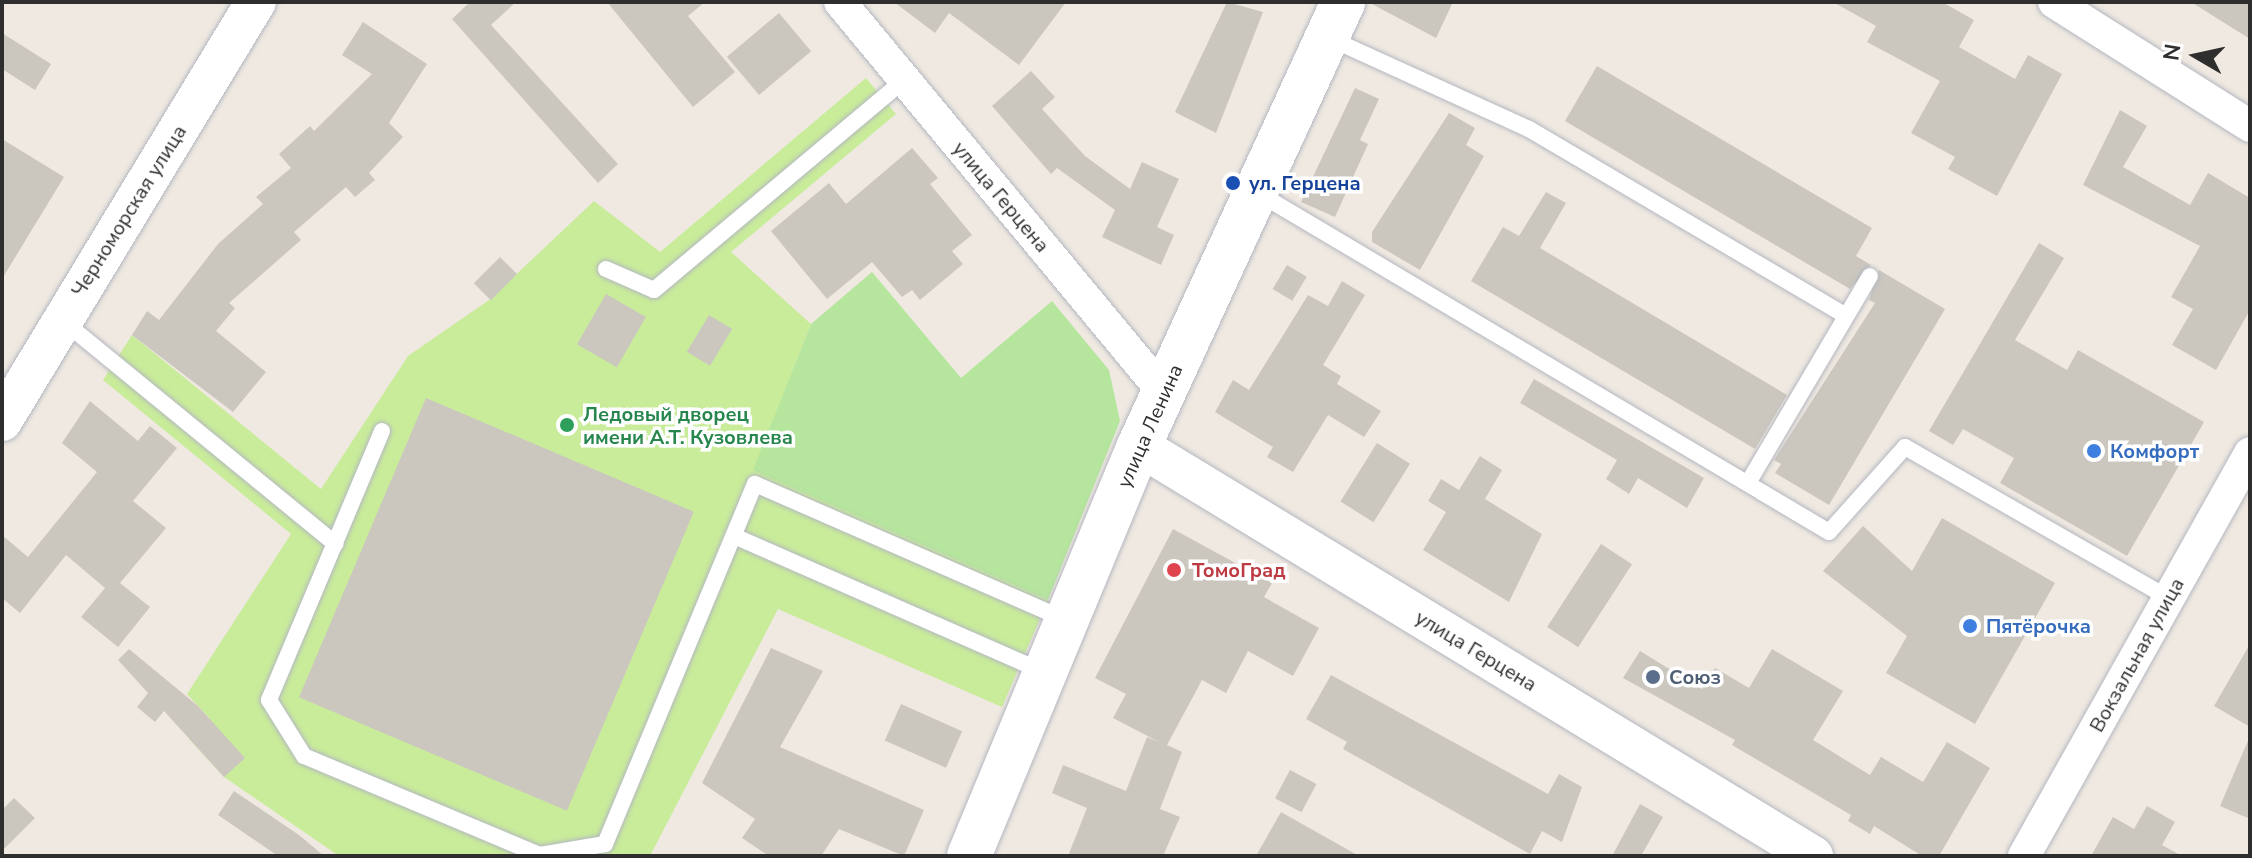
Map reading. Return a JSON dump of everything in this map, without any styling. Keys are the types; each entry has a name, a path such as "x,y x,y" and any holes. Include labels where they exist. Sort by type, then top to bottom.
{"main road":[{"name":"улица Ленина","path":"969,856 1139,446 1335,20"}],"street":[{"name":"Черноморская улица","path":"2,421 256,2"},
{"name":"улица Герцена","path":"840,2 1164,393"},
{"path":"2054,2 2250,126"},
{"name":"улица Герцена","path":"1139,446 1813,856"},
{"name":"Вокзальная улица","path":"2024,856 2250,453"}],"lane":[{"path":"1335,20 1529,129 1846,316"},
{"path":"606,269 654,290 904,80"},
{"path":"1258,193 1829,532 1905,447 2169,598"},
{"path":"1748,483 1870,276"},
{"path":"62,320 335,544"},
{"path":"382,431 269,700 304,756 540,855 605,844 755,484 1067,620"},
{"path":"734,536 1045,672"}],"green space":[{"name":"Ледовый дворец имени А.Т. Кузовлева","path":"866,78 896,114 731,252 811,324 753,470 1048,600 1002,707 778,609 650,856 339,856 224,777 189,739 210,719 187,694 291,534 103,380 132,335 321,489 408,356 489,300 594,201 660,252"},
{"path":"872,272 961,378 1052,301 1109,370 1120,421 1048,600 752,470 811,324"}],"building":[{"path":"470,2 516,2 491,25 618,164 598,183 452,19"},
{"path":"607,2 705,2 688,16 735,72 693,107"},
{"path":"894,2 1066,2 1019,65 949,13 935,33"},
{"path":"1227,2 1263,12 1216,133 1175,112"},
{"path":"1368,2 1453,2 1436,38"},
{"path":"1833,2 1942,2 1974,20 1959,47 2015,79 2028,55 2062,74 1997,196 1948,169 1955,157 1911,133 1940,81 1867,42 1876,26"},
{"path":"2191,2 2250,2 2250,39"},
{"path":"779,13 811,51 759,95 727,57"},
{"path":"363,22 427,64 389,123 403,137 369,173 375,180 355,197 346,187 294,232 301,240 229,303 235,308 216,331 266,372 233,412 132,335 147,311 159,320 218,244 263,204 256,197 291,168 279,154 310,126 314,131 372,74 342,55"},
{"path":"2,33 51,64 35,90 2,69"},
{"path":"1597,66 1872,228 1856,256 1871,265 1850,289 1565,121"},
{"path":"1031,71 1055,97 1042,109 1085,156 1130,189 1142,162 1179,179 1157,227 1174,235 1161,265 1102,237 1115,210 1057,168 1051,174 992,106"},
{"path":"1355,88 1379,99 1360,140 1368,144 1335,217 1301,202"},
{"path":"2120,110 2147,126 2123,167 2190,205 2208,173 2250,198 2250,310 2216,370 2172,345 2193,309 2171,297 2200,246 2083,185"},
{"path":"1449,113 1475,128 1466,145 1484,156 1420,270 1372,242 1372,232"},
{"path":"2,139 64,177 2,279"},
{"path":"912,148 938,178 930,184 972,235 952,251 963,264 920,300 912,290 902,297 872,262 827,299 771,231 829,183 846,204"},
{"path":"1546,192 1566,203 1540,248 1787,395 1755,449 1471,281 1503,227 1519,236"},
{"name":"Комфорт","path":"2039,243 2064,258 2015,340 2067,370 2078,350 2204,422 2127,556 2000,483 2014,458 1963,429 1953,445 1929,431"},
{"path":"500,257 517,274 491,300 474,283"},
{"path":"1287,265 1307,277 1292,301 1273,289"},
{"path":"1879,270 1945,309 1829,505 1775,473 1781,464 1774,460 1875,303 1869,300"},
{"path":"1342,281 1365,295 1323,365 1341,376 1337,384 1381,411 1364,437 1328,415 1293,472 1267,457 1273,447 1215,412 1233,380 1249,390 1308,295 1328,306"},
{"path":"606,294 646,317 617,367 577,344"},
{"path":"709,315 732,329 710,366 687,352"},
{"path":"1534,379 1704,478 1687,508 1638,478 1629,494 1606,479 1617,460 1520,403"},
{"path":"426,398 694,512 567,811 299,697"},
{"path":"90,401 138,441 150,426 177,448 133,501 166,528 120,583 150,607 118,647 81,617 105,588 66,555 20,613 2,598 2,535 28,557 97,472 62,443"},
{"path":"1377,443 1410,464 1374,522 1340,502"},
{"path":"1480,456 1502,470 1485,499 1542,534 1509,602 1423,550 1446,512 1428,501 1441,479 1459,490"},
{"path":"1942,518 2055,583 1975,724 1886,673 1907,636 1823,571 1863,526 1912,571"},
{"path":"1173,529 1272,583 1264,597 1319,628 1293,676 1248,651 1226,693 1202,680 1167,745 1182,752 1160,809 1180,817 1163,856 1068,856 1087,808 1052,793 1063,765 1126,791 1147,737 1159,742 1113,718 1126,694 1095,678"},
{"path":"1601,544 1632,564 1578,647 1547,627"},
{"path":"2250,644 2250,727 2214,706"},
{"path":"771,648 823,671 780,747 924,810 904,856 839,829 821,856 769,856 742,838 755,819 702,783"},
{"path":"129,649 198,706 245,758 224,777 164,711 155,722 137,707 148,693 118,660"},
{"path":"1772,649 1843,691 1813,740 1870,775 1881,757 1923,782 1947,742 1990,768 1939,856 1922,856 1874,826 1870,834 1848,821 1851,815 1732,745 1735,740 1623,678 1640,651 1702,689 1715,668 1749,688"},
{"path":"1331,675 1548,794 1559,774 1582,787 1562,842 1542,831 1530,854 1343,749 1347,742 1306,719"},
{"path":"901,704 962,731 946,768 885,741"},
{"path":"2250,736 2250,819 2220,806"},
{"path":"1290,770 1316,784 1301,812 1275,798"},
{"path":"234,791 324,856 278,856 218,815"},
{"path":"14,798 35,818 2,851 2,810"},
{"path":"1640,804 1663,817 1641,856 1612,856"},
{"path":"2147,806 2175,822 2162,845 2182,856 2091,856 2113,817 2134,829"},
{"path":"1281,812 1359,856 1256,856"}],"place":[{"name":"ул. Герцена","path":"1233,183"},
{"name":"Ледовый дворец имени А.Т. Кузовлева","path":"567,425"},
{"name":"Комфорт","path":"2094,451"},
{"name":"ТомоГрад","path":"1174,570"},
{"name":"Пятёрочка","path":"1970,626"},
{"name":"Союз","path":"1653,677"}]}
